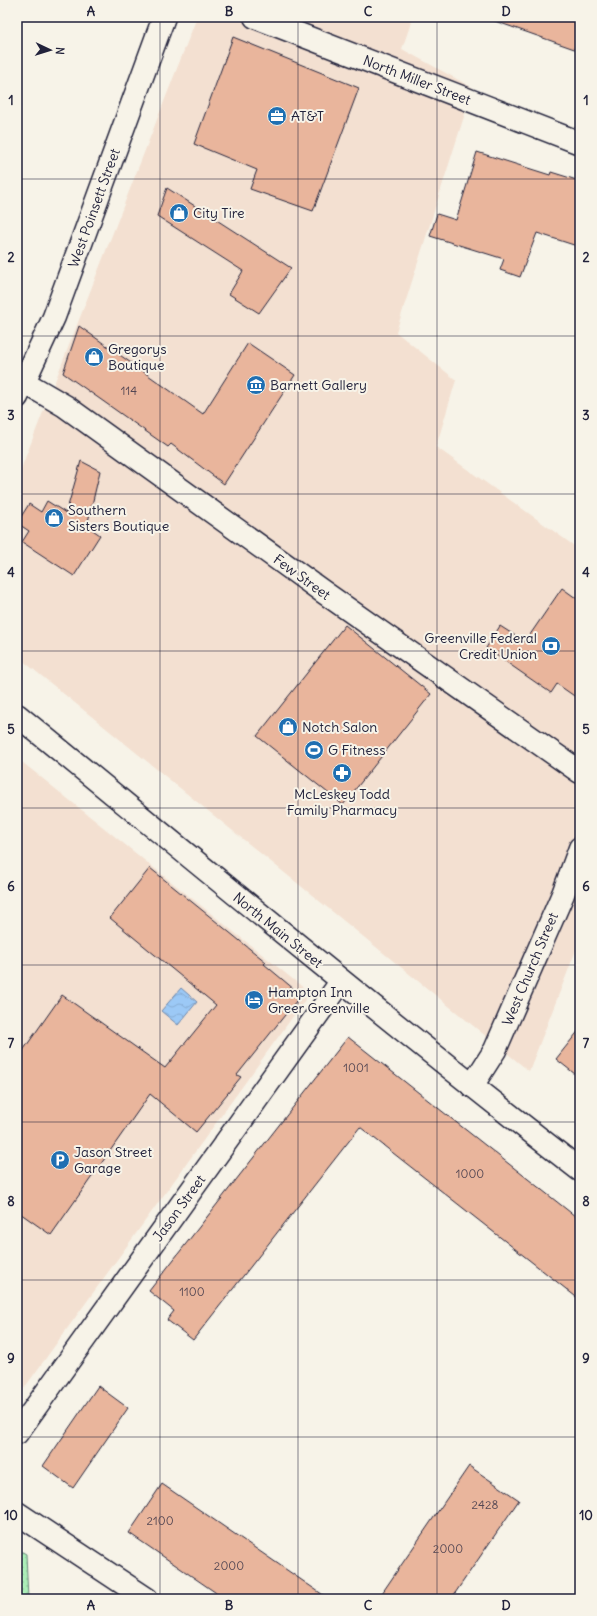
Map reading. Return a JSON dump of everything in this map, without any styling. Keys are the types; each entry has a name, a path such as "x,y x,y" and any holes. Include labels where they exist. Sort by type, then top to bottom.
{"street":[{"name":"West Poinsett Street","path":"21,389 54,317 164,17"},
{"name":"North Miller Street","path":"255,17 580,143"},
{"name":"Few Street","path":"21,389 65,406 322,591 580,772"},
{"name":"North Main Street","path":"17,715 341,982 580,1170"},
{"name":"West Church Street","path":"472,1086 497,1044 563,894 580,848"},
{"name":"Jason Street","path":"17,1433 341,982"},
{"path":"17,1513 147,1599"}],"shaded area":[{"path":"197,17 413,17 402,49 473,88 396,332 456,380 436,447 580,550 580,940 529,1071 17,656 17,479"},
{"path":"17,758 310,993 17,1398"}],"green space":[{"path":"17,1549 26,1554 28,1599 17,1599"}],"water":[{"path":"181,988 197,1002 178,1025 161,1011"}],"building":[{"path":"492,17 580,17 580,51 492,20"},
{"name":"AT&T","path":"233,37 359,88 313,211 250,189 257,170 194,144"},
{"path":"477,152 550,175 551,172 580,181 580,247 537,233 520,277 500,270 504,259 430,236 437,214 456,220"},
{"path":"167,188 291,268 259,313 229,294 243,271 157,216"},
{"path":"79,326 203,414 248,343 295,375 224,484 171,444 168,447 63,373"},
{"name":"Southern Sisters Boutique","path":"81,461 100,471 87,526 100,535 74,576 22,542 29,531 17,523 29,504 41,512 47,501 66,513"},
{"name":"Greenville Federal Credit Union","path":"562,588 580,601 580,700 557,684 551,693 486,648 500,626 525,642"},
{"path":"345,625 431,694 343,805 257,736"},
{"path":"150,868 266,962 264,964 301,995 237,1075 241,1077 196,1132 150,1094 51,1235 17,1211 17,1059 62,995 165,1068 216,1005 110,918"},
{"path":"580,1029 580,1078 556,1059"},
{"path":"348,1037 580,1220 580,1300 360,1127 193,1340 167,1320 174,1311 149,1291"},
{"path":"98,1386 128,1408 73,1488 43,1466"},
{"path":"469,1466 519,1500 451,1599 378,1599"},
{"path":"162,1484 329,1599 225,1599 129,1533"}],"place":[{"name":"AT&T","path":"277,116"},
{"name":"City Tire","path":"179,213"},
{"name":"Gregorys Boutique","path":"94,357"},
{"name":"Barnett Gallery","path":"256,385"},
{"name":"Southern Sisters Boutique","path":"54,518"},
{"name":"Greenville Federal Credit Union","path":"551,646"},
{"name":"Notch Salon","path":"288,727"},
{"name":"G Fitness","path":"314,750"},
{"name":"McLeskey Todd Family Pharmacy","path":"342,773"},
{"name":"Hampton Inn Greer Greenville","path":"254,1000"},
{"name":"Jason Street Garage","path":"60,1160"}]}
